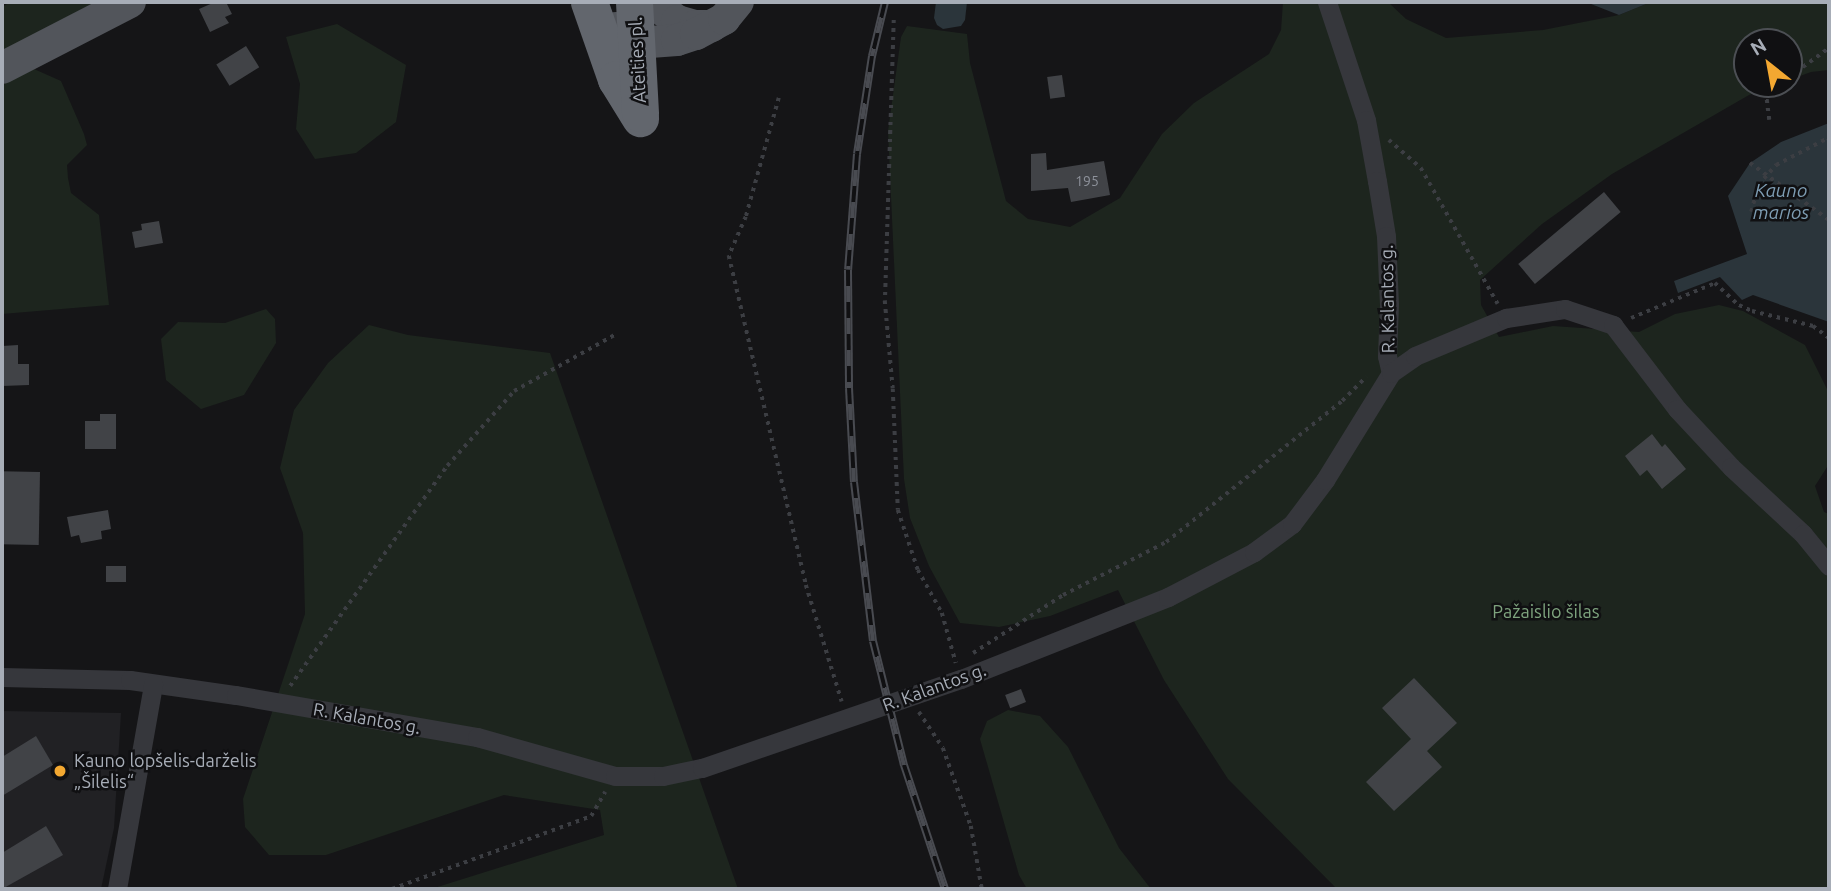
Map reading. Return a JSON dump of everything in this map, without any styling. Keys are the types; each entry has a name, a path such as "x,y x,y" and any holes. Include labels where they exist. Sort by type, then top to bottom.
{"highway":[{"path":"591,2 616,79 640,118"},
{"name":"Ateities pl.","path":"634,2 640,118"}],"main road":[{"path":"2,68 130,2"},
{"path":"591,2 620,33 650,42 677,40 713,26 724,19 738,2"},
{"path":"652,2 677,21 695,26 713,26"},
{"path":"640,118 658,58 677,40"}],"street":[{"name":"R. Kalantos g.","path":"2,677 97,678 281,703 477,737 615,776 663,776 702,768 912,696 959,671 1168,597 1254,552 1292,524 1325,480 1389,365 1390,304 1386,236 1366,120 1327,2"},
{"path":"1389,365 1506,318 1565,309 1613,325 1677,409 1731,467 1803,534 1829,566"},
{"path":"117,889 153,684"}],"path":[{"path":"894,20 885,301 893,388 898,510 918,570 942,613 959,671 1063,595 1166,542 1389,365"},
{"path":"1803,67 1829,48"},
{"path":"779,98 746,218 729,256 806,585 846,718"},
{"path":"1766,98 1769,120"},
{"path":"1366,120 1421,168 1506,318"},
{"path":"1751,212 1758,185 1776,164 1828,138 1829,140"},
{"path":"1750,163 1829,220"},
{"path":"1613,325 1715,283 1739,305 1752,312 1813,326 1829,338"},
{"path":"281,703 286,691 447,466 514,391 616,334"},
{"path":"912,696 922,719 943,748 971,826 982,889"},
{"path":"392,889 591,816 615,776"}],"shaded area":[{"name":"Kauno lopšelis-darželis „Šilelis“","path":"2,711 121,713 114,828 101,889 2,889"}],"green space":[{"path":"11,2 96,2 2,51 2,7"},
{"name":"Pažaislio šilas","path":"1283,2 1388,2 1406,19 1446,38 1543,30 1619,15 1651,2 1829,2 1829,70 1803,75 1803,28 1733,28 1733,98 1744,98 1612,174 1542,224 1480,280 1481,305 1499,337 1553,326 1639,332 1675,314 1719,305 1743,311 1805,345 1829,393 1829,464 1815,486 1824,512 1829,514 1829,889 1337,889 1228,779 1164,680 1118,590 1050,616 999,627 960,623 929,566 910,518 904,479 888,131 901,37 907,26 967,34 970,63 1006,201 1028,219 1070,227 1120,198 1162,134 1194,103 1269,54 1281,30"},
{"path":"337,24 406,65 396,122 356,153 315,159 296,129 300,84 286,37"},
{"path":"34,69 61,81 84,134 87,145 67,165 68,178 71,193 99,215 109,305 2,314 2,85"},
{"path":"266,309 275,319 276,343 244,395 201,409 166,380 161,339 178,322 225,323"},
{"path":"369,325 408,335 550,353 738,889 431,889 604,835 600,810 504,795 326,855 269,855 245,827 243,799 305,614 303,533 280,468 294,410 328,363"},
{"path":"1008,710 1040,716 1068,747 1119,848 1151,889 1027,889 1019,875 980,739 987,721"}],"water":[{"path":"936,2 967,2 965,20 961,26 943,29 937,25 934,18"},
{"path":"1586,2 1651,2 1619,15"},
{"name":"Kauno marios","path":"1829,123 1829,322 1753,295 1742,300 1720,277 1678,293 1674,281 1747,254 1728,196 1750,163 1781,142"}],"building":[{"path":"215,2 226,2 232,14 225,17 229,23 210,32 199,9"},
{"path":"246,46 259,67 230,86 216,65"},
{"path":"1062,75 1065,97 1050,99 1047,77"},
{"path":"1046,153 1047,170 1104,161 1110,195 1071,202 1068,188 1031,191 1031,154"},
{"path":"1604,192 1621,212 1535,284 1518,264"},
{"path":"159,221 163,243 135,248 132,232 142,230 141,224"},
{"path":"18,345 18,364 29,364 29,385 2,386 2,346"},
{"path":"100,414 116,414 116,449 85,449 85,421 100,421"},
{"path":"1652,434 1662,447 1665,444 1686,469 1662,489 1647,470 1640,476 1625,456"},
{"path":"2,471 40,472 39,545 2,544"},
{"path":"108,510 111,529 101,531 102,539 81,543 79,535 71,537 67,517"},
{"path":"106,566 126,566 126,582 106,582"},
{"path":"1414,678 1457,723 1427,751 1442,767 1394,811 1366,782 1411,739 1382,708"},
{"path":"1021,689 1026,702 1010,708 1005,695"},
{"path":"36,736 53,765 2,796 2,757"},
{"path":"46,826 63,855 2,889 2,853"}],"railway":[{"path":"885,2 872,56 857,154 848,270 849,388 854,482 873,641 904,765 945,889"}],"place":[{"name":"Kauno lopšelis-darželis „Šilelis“","path":"60,771"}]}
